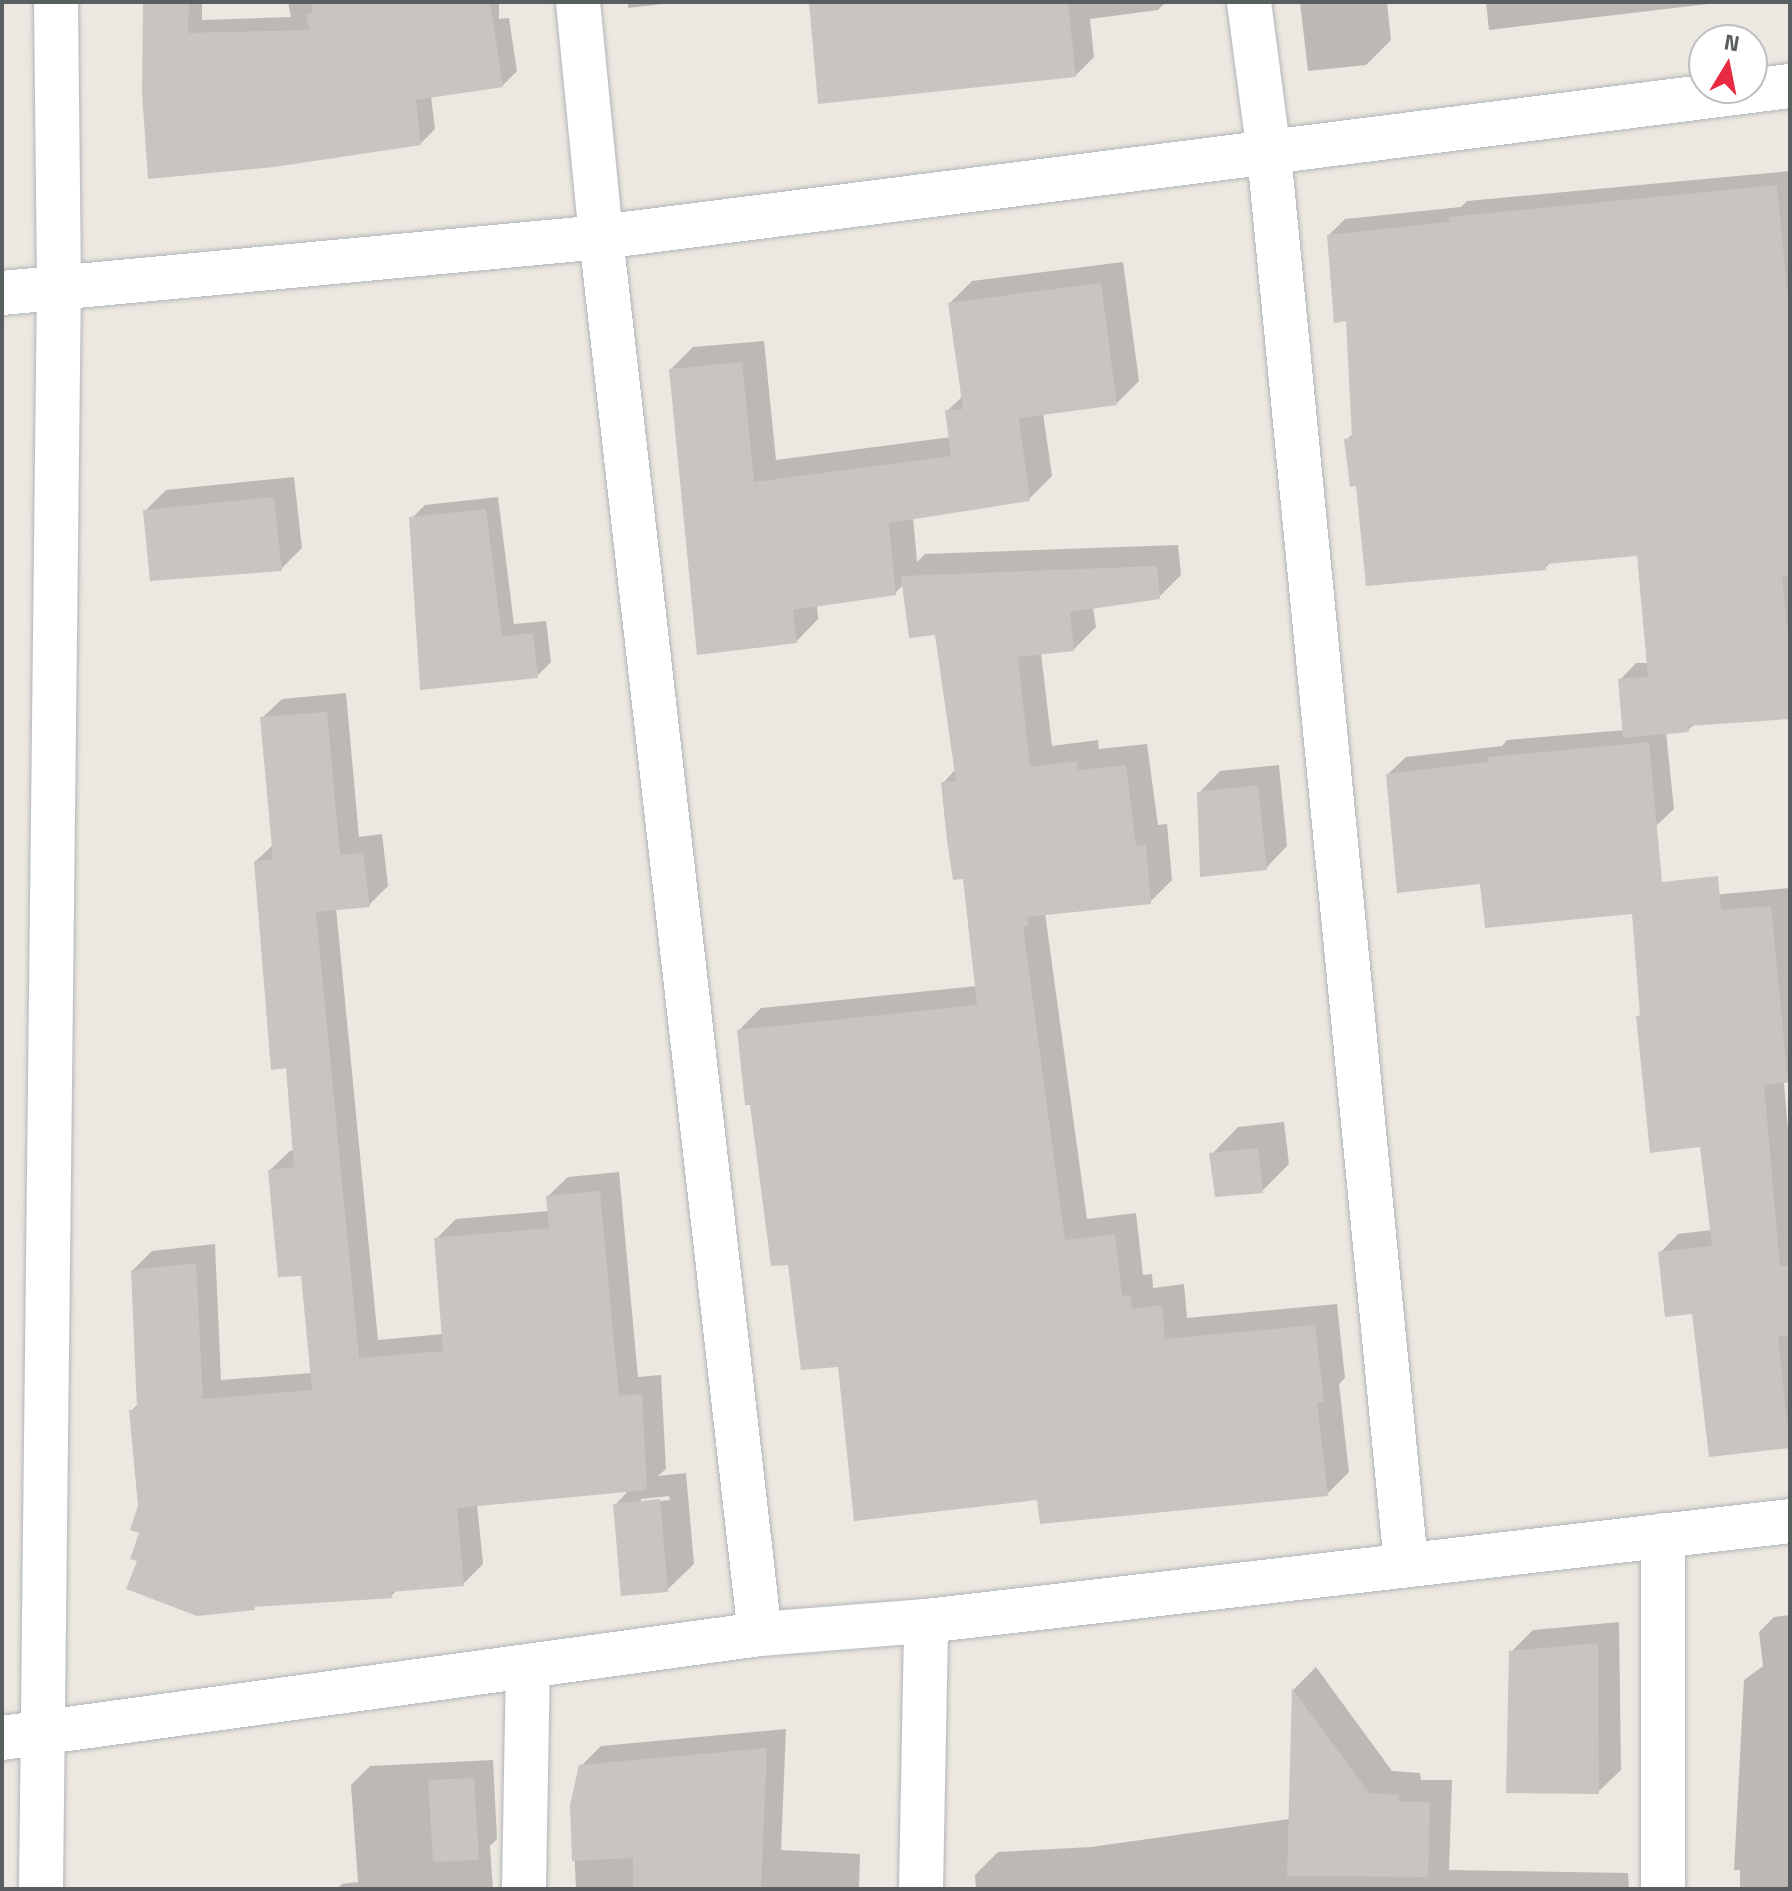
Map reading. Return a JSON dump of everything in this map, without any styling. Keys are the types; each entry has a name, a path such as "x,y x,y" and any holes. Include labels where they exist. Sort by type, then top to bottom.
{"street":[{"path":"41,1889 23,1736 59,287 56,2"},
{"path":"578,2 601,237 760,1634"},
{"path":"1249,2 1269,154 1406,1564"},
{"path":"2,293 601,237 1790,86"},
{"path":"23,1736 760,1634 926,1621 1790,1521"},
{"path":"1663,1535 1663,1889"},
{"path":"921,1889 926,1621"},
{"path":"524,1889 528,1668"}],"building":[{"path":"143,2 189,2 188,33 310,30 306,14 312,13 311,2 490,2 503,87 416,100 421,145 274,167 148,179 142,93"},
{"path":"809,2 1068,2 1076,77 818,104"},
{"path":"1777,185 1790,318 1790,576 1782,577 1790,655 1790,719 1688,726 1689,732 1623,738 1618,679 1648,677 1637,556 1545,564 1546,570 1366,586 1356,486 1350,487 1344,439 1352,438 1346,321 1334,323 1327,235 1449,222 1449,217"},
{"path":"1101,283 1117,405 1019,418 1030,501 889,523 896,595 793,610 797,643 697,655 669,369 742,362 754,482 951,456 945,410 963,409 948,303"},
{"path":"274,497 282,571 150,581 143,510"},
{"path":"486,509 502,636 533,633 538,678 420,690 409,517"},
{"path":"1157,566 1160,599 1070,612 1074,651 1018,657 1030,767 1077,761 1078,770 1126,765 1136,846 1146,845 1151,904 1027,917 1028,926 1023,927 1065,1240 1115,1234 1122,1296 1130,1295 1132,1309 1162,1305 1165,1339 1315,1325 1324,1402 1317,1403 1328,1496 1040,1524 1037,1500 854,1521 838,1367 801,1370 788,1265 771,1266 750,1105 745,1105 737,1030 977,1005 963,879 953,880 947,841 941,782 956,781 935,635 909,638 901,576"},
{"path":"327,712 340,855 363,853 370,907 316,912 359,1358 443,1351 434,1238 549,1228 546,1196 600,1191 619,1396 642,1394 647,1490 457,1508 464,1586 391,1592 392,1598 254,1607 255,1610 197,1616 126,1589 137,1561 130,1559 139,1533 130,1530 138,1506 129,1410 137,1409 131,1270 196,1263 203,1399 312,1390 301,1276 278,1277 268,1170 294,1167 286,1068 271,1070 254,861 273,859 260,717"},
{"path":"1649,742 1662,882 1718,876 1721,910 1771,906 1788,1082 1764,1085 1780,1266 1790,1265 1790,1335 1778,1336 1790,1448 1709,1457 1692,1314 1665,1317 1658,1252 1712,1246 1700,1147 1650,1153 1636,1016 1640,1016 1632,914 1485,928 1480,884 1397,893 1386,774 1488,762 1488,757"},
{"path":"1258,785 1267,870 1200,877 1197,792"},
{"path":"1258,1148 1263,1193 1215,1197 1209,1153"},
{"path":"660,1499 668,1592 621,1596 613,1504"},
{"path":"1598,1643 1599,1794 1506,1793 1509,1651"},
{"path":"1292,1688 1369,1793 1398,1795 1399,1802 1430,1802 1428,1877 1287,1876"},
{"path":"767,1748 761,1889 633,1889 633,1858 572,1861 570,1805 579,1765"},
{"path":"474,1778 479,1860 433,1862 428,1780"}]}
